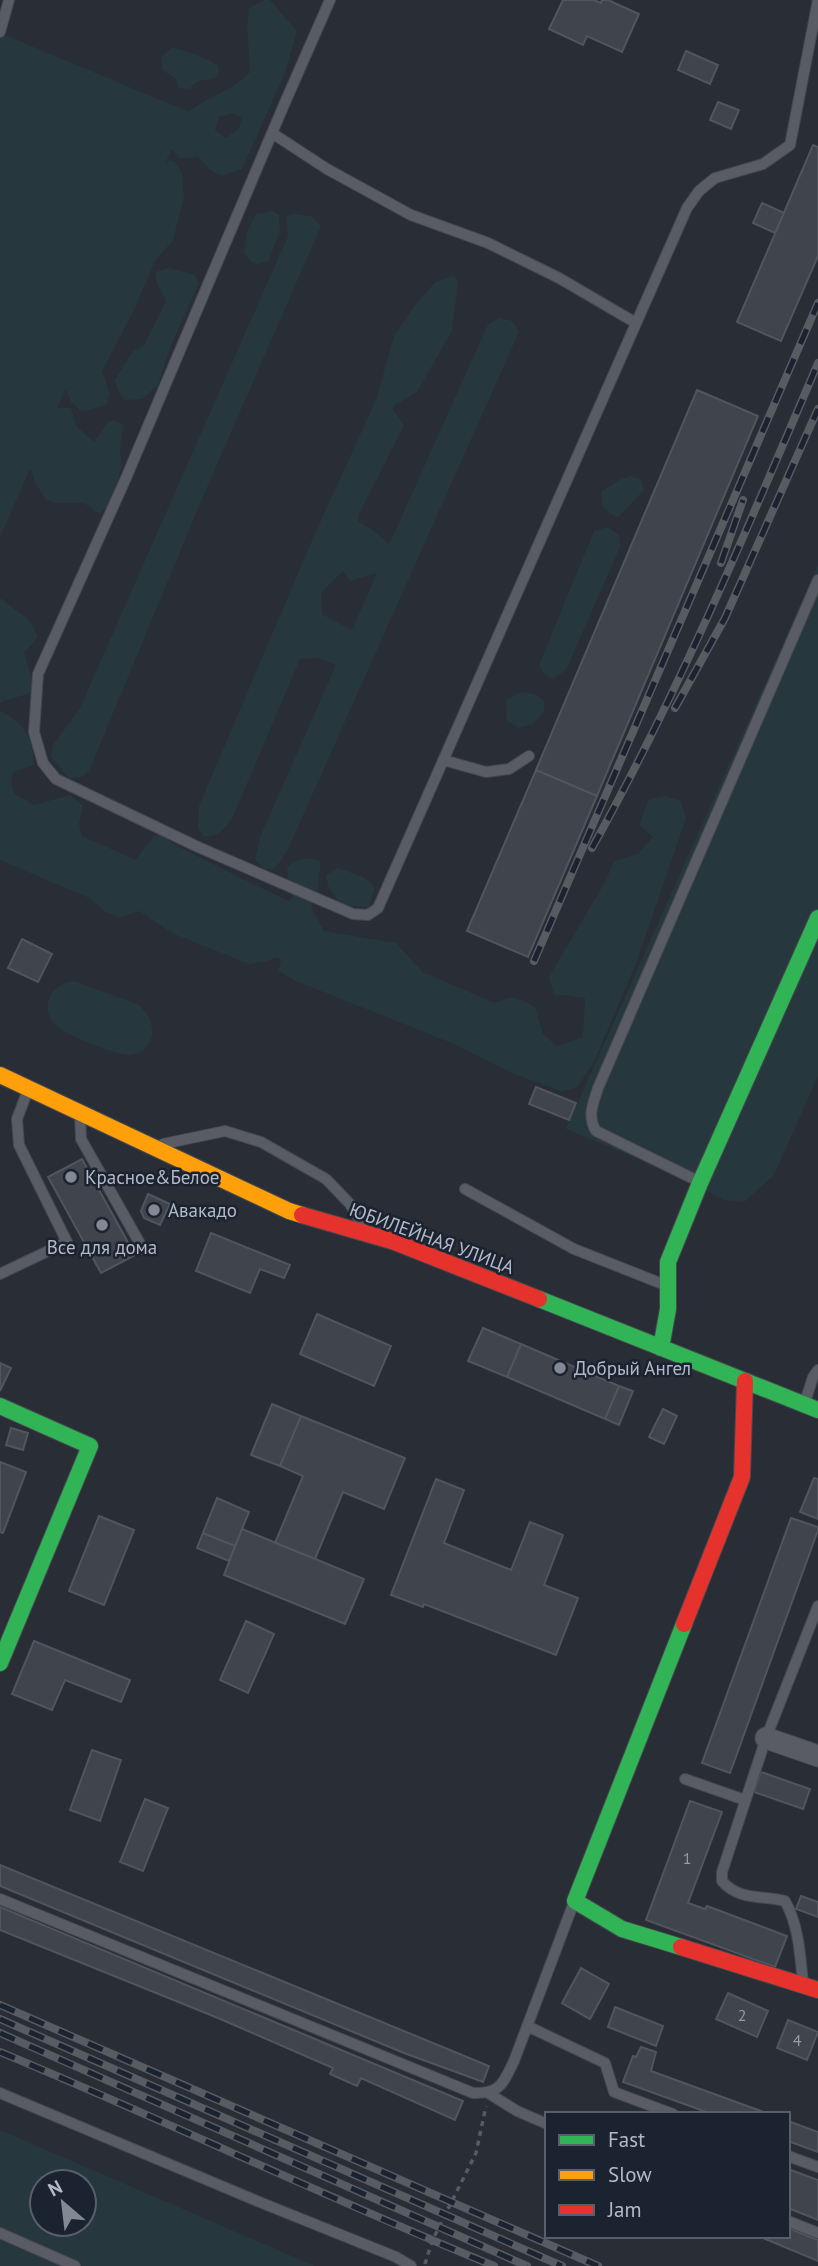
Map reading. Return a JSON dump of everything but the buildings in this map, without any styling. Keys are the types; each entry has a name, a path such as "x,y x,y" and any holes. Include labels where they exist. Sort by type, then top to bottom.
{"street":[{"path":"661,1348 668,1309 668,1262 700,1183 818,918"},
{"name":"ЮБИЛЕЙНАЯ УЛИЦА","path":"0,1074 289,1211 392,1241 811,1408"},
{"path":"745,1381 742,1477 575,1901 621,1929 811,1988"},
{"path":"0,1406 90,1446 0,1662"},
{"path":"766,1738 818,1756"}],"lane":[{"path":"0,32 9,0"},
{"path":"330,0 126,478 38,674 34,732 43,763 56,779 222,858 353,914 368,915 378,908 687,208 699,191 715,178 763,164 790,145 818,0"},
{"path":"272,133 327,169 411,215 488,243 559,278 636,323"},
{"path":"700,1183 596,1131 591,1122 591,1109 818,580"},
{"path":"443,761 486,772 509,769 529,756"},
{"path":"0,1274 67,1242 19,1145 16,1119 29,1087"},
{"path":"80,1111 81,1139 142,1249"},
{"path":"153,1146 225,1131 261,1142 326,1179 350,1205 367,1234"},
{"path":"465,1189 574,1249 668,1286"},
{"path":"811,1408 813,1377 818,1370"},
{"path":"811,1988 791,1912 785,1901 751,1898 728,1889 722,1881 722,1872 766,1738 818,1606"},
{"path":"685,1779 745,1800"},
{"path":"0,1899 473,2093 488,2093 502,2086 575,1901"},
{"path":"527,2026 605,2063 614,2092 668,2112"},
{"path":"0,2093 396,2256 411,2266"},
{"path":"488,2093 517,2111 545,2123"},
{"path":"790,2157 818,2167"},
{"path":"790,2222 818,2233"},
{"path":"0,2233 75,2266"}],"path":[{"path":"424,2266 432,2241 475,2153 488,2093"}],"shaded area":[{"path":"264,0 270,0 297,31 285,73 242,169 222,176 210,170 197,156 178,158 172,149 165,164 169,160 174,161 182,173 184,198 173,240 155,261 133,312 102,371 110,394 106,405 82,412 71,402 66,389 57,408 71,408 76,426 94,442 107,423 113,420 123,425 120,449 122,466 110,505 99,514 84,503 56,503 46,500 30,469 0,537 0,33 189,112 236,84 250,72 247,26 249,8","holes":["234,113 242,118 239,128 226,138 215,130 219,117"]},
{"path":"172,47 203,57 217,65 219,71 215,79 198,81 189,89 178,88 176,79 162,70 162,57"},
{"path":"273,211 279,215 280,232 268,261 252,263 244,253 247,232 256,214"},
{"path":"286,216 311,216 321,226 202,499 89,771 82,777 69,778 51,757 53,745 80,708 288,236"},
{"path":"170,268 195,275 199,283 170,348 158,385 142,399 124,400 115,380 132,352 144,345 166,301 156,281 156,272"},
{"path":"454,276 458,281 452,331 417,392 395,405 393,409 404,425 359,514 358,521 376,532 389,545 488,324 499,318 512,321 519,332 288,849 273,869 263,868 255,860 260,837 336,665 318,658 300,659 232,819 223,830 213,836 203,836 198,827 199,806 313,538 376,400 394,336 414,306 435,282","holes":["343,571 350,581 377,573 352,630 322,614 321,593"]},
{"path":"631,476 641,480 644,490 618,517 609,513 604,508 601,492"},
{"path":"608,527 619,535 620,547 566,670 553,679 544,674 539,665 594,531"},
{"path":"818,565 818,1076 774,1175 744,1202 724,1200 678,1175 566,1129"},
{"path":"0,598 30,621 38,637 24,653 31,675 31,693 0,704"},
{"path":"521,692 534,694 544,700 544,712 533,724 518,728 506,720 507,699"},
{"path":"0,711 16,721 26,732 33,755 34,765 13,772 11,782 14,793 34,805 70,795 83,805 79,824 82,836 136,860 153,836 163,835 173,844 288,901 293,897 287,867 303,859 321,861 316,899 311,907 324,931 396,943 423,972 495,1003 511,998 524,1001 535,1007 543,1034 557,1046 583,1037 585,998 554,994 549,977 605,882 614,861 638,854 653,837 639,825 649,799 665,796 680,800 686,818 636,964 594,1062 577,1088 561,1091 514,1074 449,1042 296,981 278,971 281,961 278,957 249,964 174,934 139,911 119,918 104,911 89,898 0,860"},
{"path":"338,868 363,877 375,886 369,908 340,904 328,886 326,875"},
{"path":"74,981 137,1004 144,1010 152,1026 150,1042 145,1048 138,1053 121,1054 78,1038 54,1024 48,1009 51,994 61,985"},
{"path":"0,2130 88,2168 28,2168 28,2238 98,2238 98,2172 315,2266 0,2266"}],"railway":[{"path":"534,961 818,303"},
{"path":"592,848 683,669 818,363"},
{"path":"675,708 725,618 818,409"},
{"path":"721,563 743,500"},
{"path":"0,2005 598,2266"},
{"path":"0,2019 562,2266"},
{"path":"0,2033 527,2266"},
{"path":"0,2052 494,2266"}],"traffic: fast":[{"path":"661,1348 668,1309 668,1262 700,1183 818,918"},
{"path":"539,1299 818,1410"},
{"path":"0,1406 90,1446 0,1663"},
{"path":"681,1947 622,1929 575,1901 684,1624"}],"traffic: slow":[{"path":"0,1075 302,1215"}],"traffic: jam":[{"path":"302,1215 392,1241 539,1299"},
{"path":"684,1624 742,1477 745,1381"},
{"path":"681,1947 818,1990"}],"place":[{"name":"Красное&Белое","path":"71,1177"},
{"name":"Авакадо","path":"154,1210"},
{"name":"Все для дома","path":"102,1225"},
{"name":"Добрый Ангел","path":"560,1368"}]}
